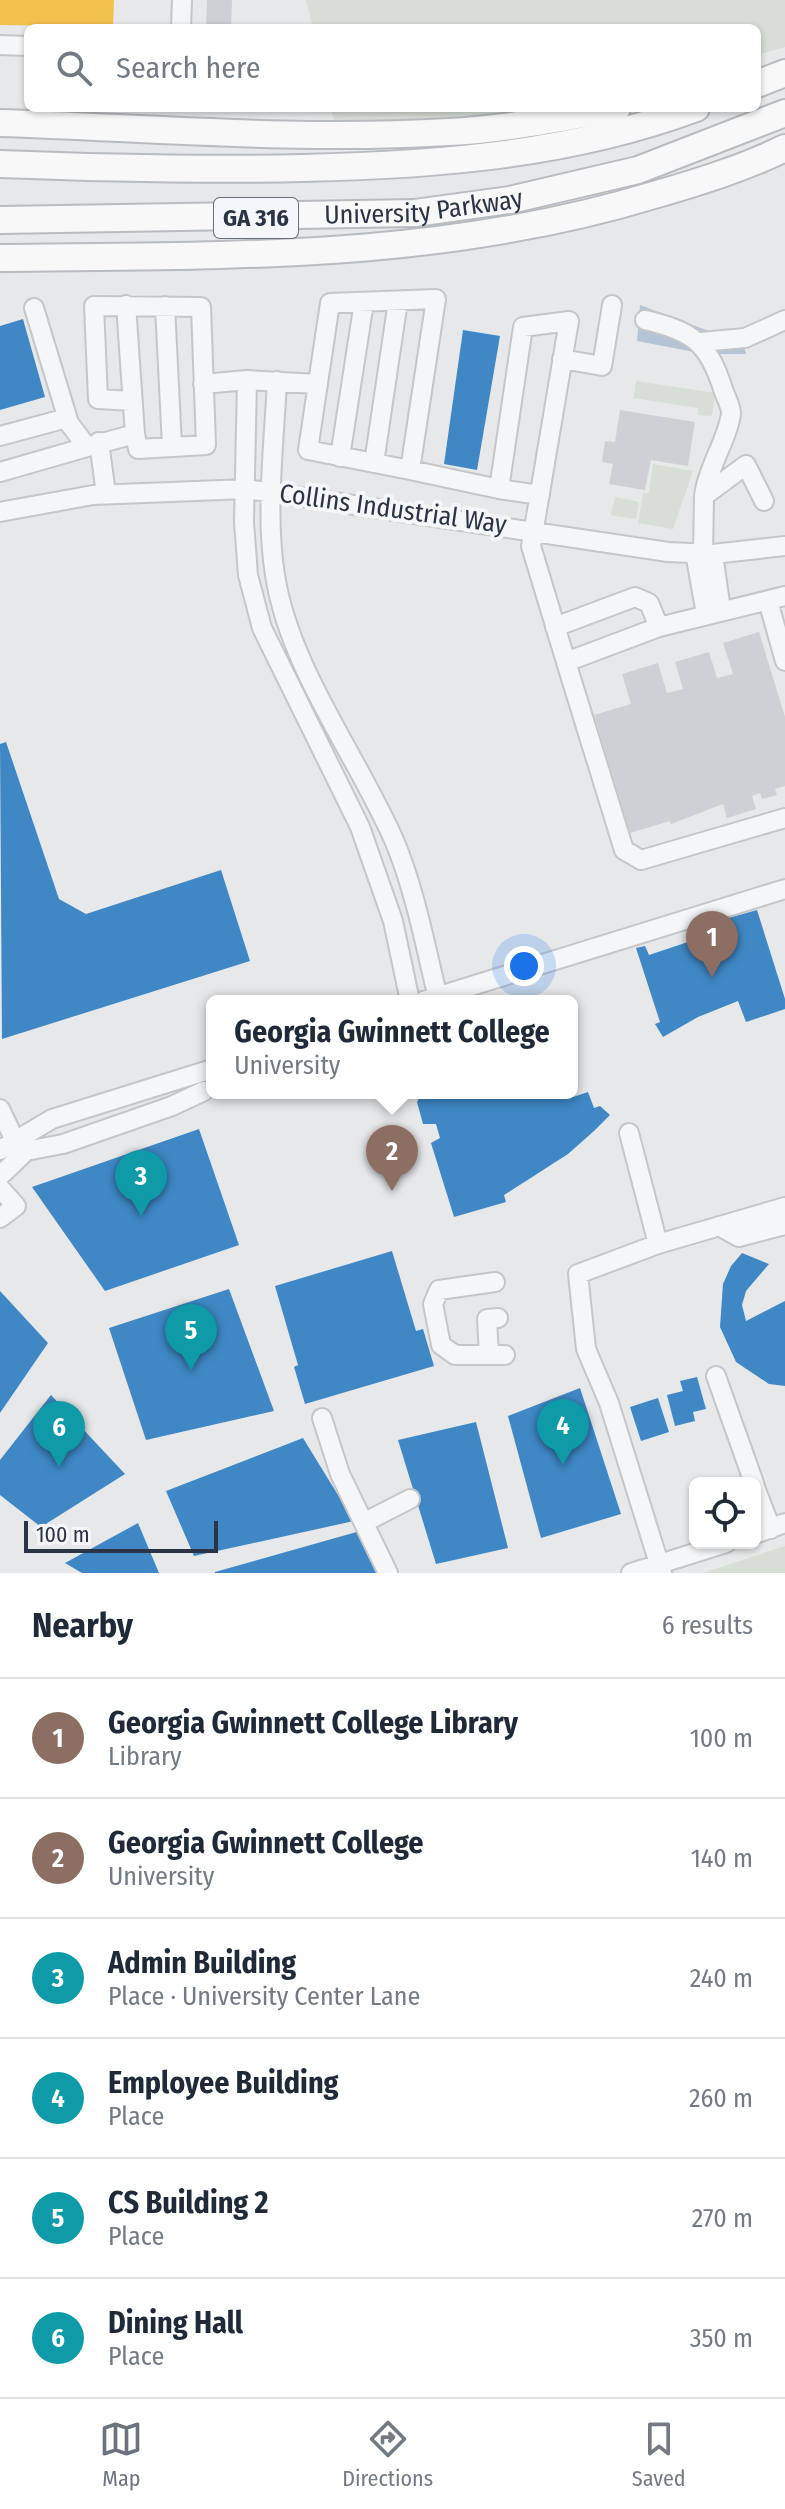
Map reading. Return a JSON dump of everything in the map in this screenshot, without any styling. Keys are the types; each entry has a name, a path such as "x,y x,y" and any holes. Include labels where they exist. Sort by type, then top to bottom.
{"highway":[{"path":"761,73 785,70"},
{"path":"761,82 785,70"},
{"path":"0,112 195,129"},
{"path":"0,123 318,135 449,132 519,126 595,112"},
{"name":"University Parkway","path":"0,164 225,169 394,167 531,152 682,112"},
{"name":"University Parkway","path":"0,220 358,217 415,213 510,200 650,166 785,113"},
{"path":"0,258 339,252 512,229 619,206 745,165 785,148"}],"street":[{"path":"181,24 182,0"},
{"path":"0,45 24,46"},
{"path":"410,470 436,299 330,303 308,450 499,489 540,495"},
{"path":"374,463 398,301"},
{"path":"340,457 364,302"},
{"path":"126,305 138,449 206,445 201,307 126,305 94,306 98,399 132,401"},
{"path":"562,359 602,366 612,305"},
{"path":"165,306 172,446"},
{"path":"34,308 67,418 93,445 106,494"},
{"path":"645,320 675,327 701,342 745,338 785,320"},
{"path":"499,489 523,327 569,321 531,546 624,850 631,857 641,860 785,818"},
{"path":"701,342 731,412 706,480 704,496 704,554 713,612"},
{"path":"203,384 247,380 318,384"},
{"path":"247,380 248,575 262,628 360,827 393,921 409,995"},
{"path":"277,381 272,490 275,576 287,621 393,839 411,887 430,995"},
{"path":"0,436 67,418"},
{"path":"0,472 135,434"},
{"path":"704,496 746,465 764,501"},
{"name":"Collins Industrial Way","path":"0,512 106,494 272,490 704,554 785,546"},
{"path":"555,627 635,597 649,603 659,627"},
{"path":"566,662 659,627 776,599 785,661"},
{"path":"444,995 785,889"},
{"path":"12,1149 151,1114 206,1078"},
{"path":"0,1176 12,1149 52,1119 206,1078"},
{"path":"0,1109 12,1149"},
{"path":"629,1133 658,1244"},
{"path":"0,1188 16,1206 0,1218"},
{"path":"660,1568 609,1403 586,1349 578,1274 658,1244 785,1207"},
{"path":"719,1226 739,1237 785,1225"},
{"path":"489,1283 497,1355 455,1355 441,1345 433,1304 439,1290 489,1283"},
{"path":"716,1376 751,1477"},
{"path":"322,1418 340,1474 388,1573"},
{"path":"365,1522 410,1499"},
{"path":"761,1504 770,1529"},
{"path":"631,1573 660,1568 710,1549"}],"shaded area":[{"path":"306,0 785,0 785,47 761,54 761,24 312,24"},
{"path":"332,112 539,112 336,129"},
{"path":"636,381 715,393 712,416 698,415 698,408 634,398"},
{"path":"653,464 693,471 673,529 638,523 643,493 649,493"},
{"path":"615,497 639,502 636,519 611,515"},
{"path":"785,1546 785,1573 703,1573"}],"water":[{"path":"640,305 743,344 746,354 705,354 637,341"}],"building: Homes":[{"path":"0,0 114,0 113,24 0,25"}],"building: Schools":[{"path":"23,319 45,397 0,410 0,326"},
{"path":"463,330 500,336 477,470 444,464"},
{"path":"6,742 59,899 86,914 221,870 250,961 2,1039 0,744"},
{"path":"757,910 785,999 785,1009 746,1022 738,1001 698,1017 663,1037 655,1024 660,1022 636,948 645,946 649,955 706,936 706,941 719,936 714,922"},
{"path":"588,1092 594,1108 600,1106 610,1115 568,1154 504,1195 506,1202 454,1217 431,1143 440,1138 436,1124 423,1124 419,1099 578,1099 578,1095"},
{"path":"199,1129 239,1245 105,1291 32,1187"},
{"path":"392,1251 416,1331 423,1329 434,1366 305,1404 294,1367 298,1365 275,1286"},
{"path":"742,1253 769,1264 746,1291 742,1305 746,1321 785,1301 785,1386 769,1384 736,1362 720,1327 723,1284 731,1266"},
{"path":"229,1289 274,1411 146,1440 109,1328"},
{"path":"0,1291 48,1343 0,1413"},
{"path":"697,1377 706,1409 693,1412 695,1421 675,1426 667,1395 683,1391 680,1381"},
{"path":"580,1388 621,1514 541,1538 508,1416"},
{"path":"51,1395 125,1474 41,1527 0,1495 0,1460"},
{"path":"658,1398 669,1432 641,1441 630,1407"},
{"path":"476,1422 508,1548 436,1564 398,1440"},
{"path":"303,1438 354,1521 194,1556 166,1491"},
{"path":"138,1523 159,1573 82,1573 65,1563"},
{"path":"360,1531 379,1573 215,1573 215,1572"}],"building: Other":[{"path":"207,0 232,0 231,24 206,24"},
{"path":"620,410 695,422 688,466 651,460 645,490 609,484 613,464 602,462 605,441 615,442"},
{"path":"759,632 785,717 785,786 775,789 777,795 762,799 760,793 752,796 756,809 727,818 723,804 671,824 670,821 630,833 594,715 631,704 622,674 658,663 667,693 683,689 675,662 709,652 717,678 733,674 723,643"}],"place":[{"name":"Georgia Gwinnett College Library","path":"712,977"},
{"name":"Georgia Gwinnett College","path":"392,1191"},
{"name":"Admin Building","path":"141,1216"},
{"name":"CS Building 2","path":"191,1370"},
{"name":"Employee Building","path":"563,1465"},
{"name":"Dining Hall","path":"59,1467"}]}
